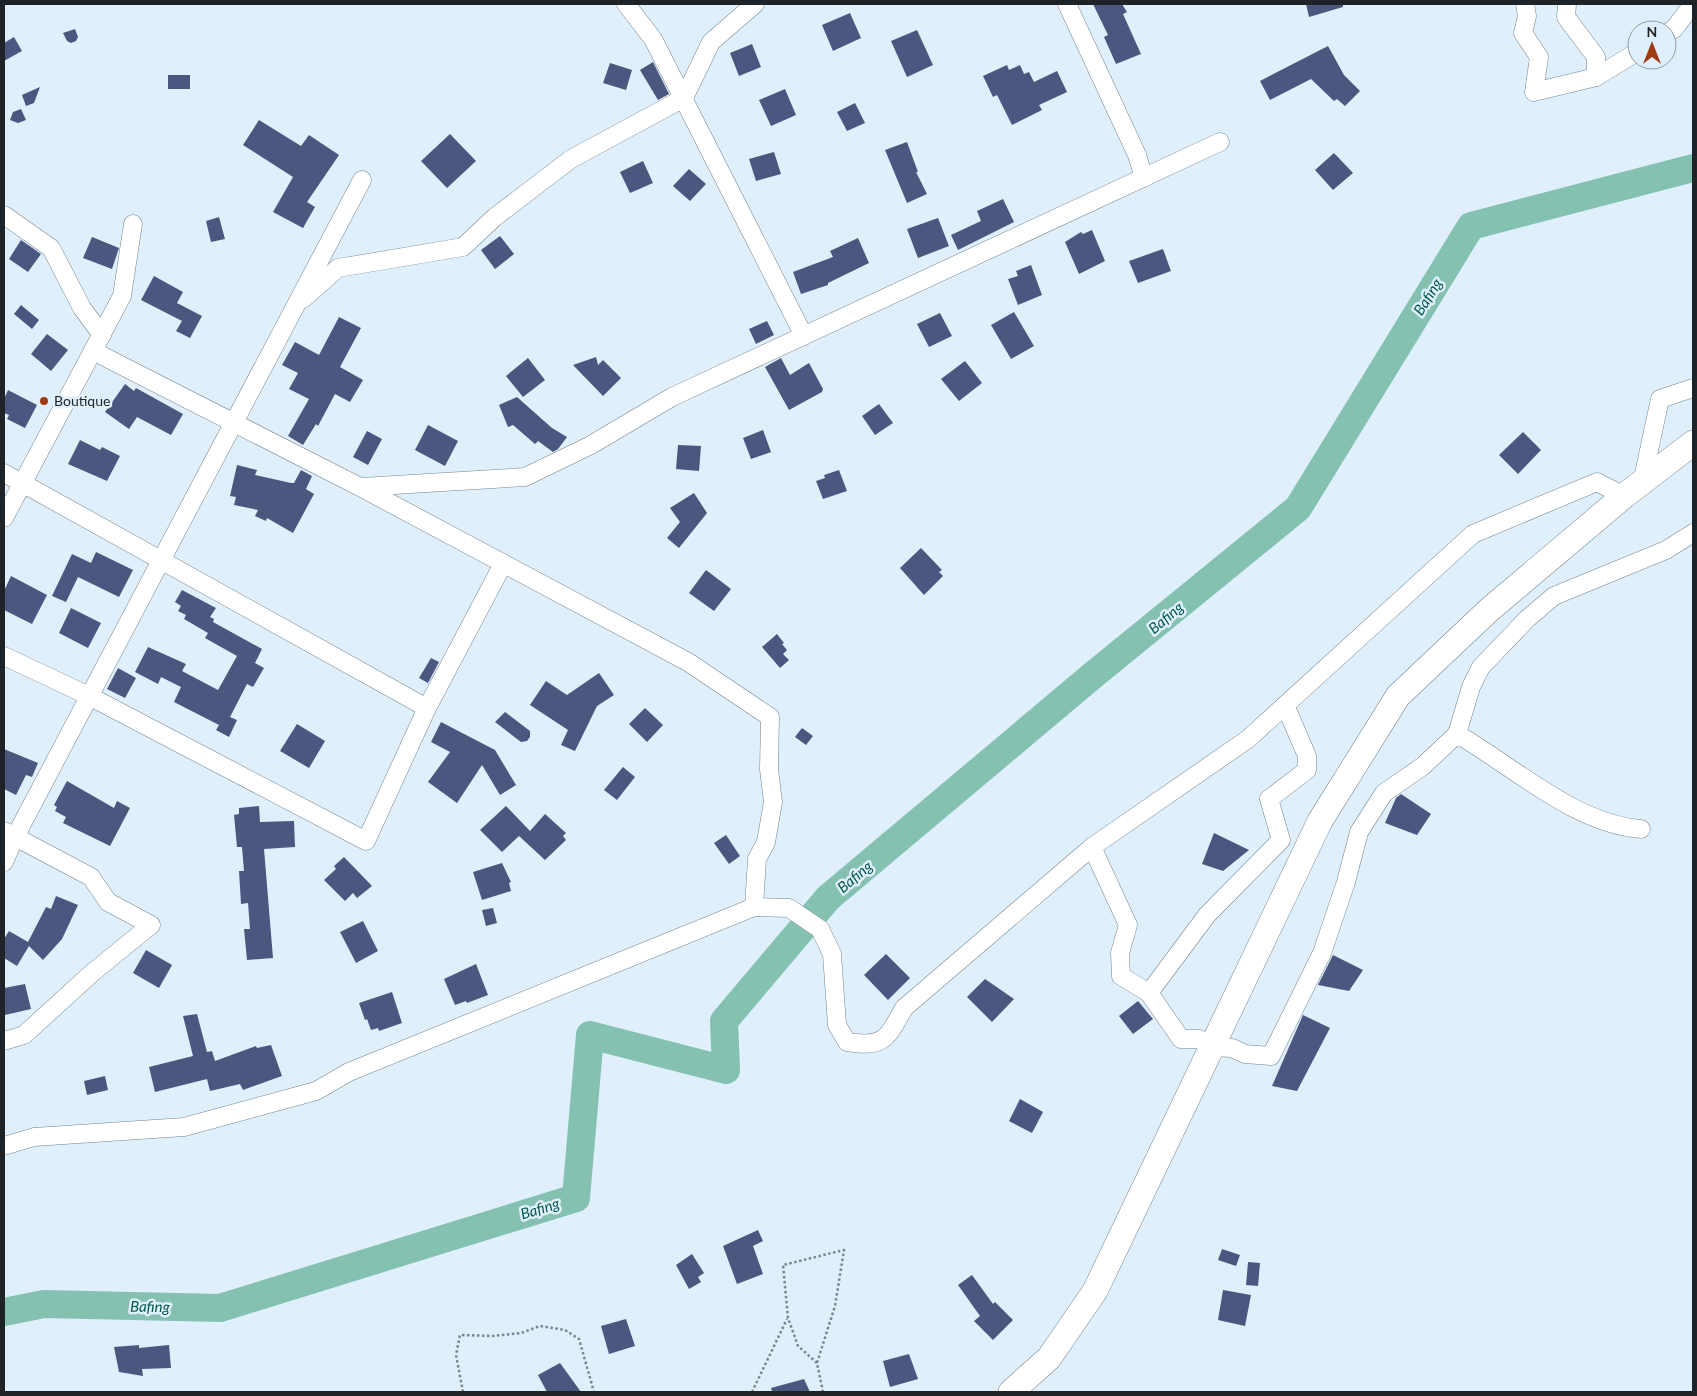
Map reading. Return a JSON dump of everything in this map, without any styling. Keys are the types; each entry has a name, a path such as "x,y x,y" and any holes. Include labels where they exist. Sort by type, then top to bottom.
{"main road":[{"path":"1011,1392 1049,1358 1095,1291 1320,821 1398,696 1489,610 1633,490 1693,443"}],"street":[{"path":"626,4 653,40 804,336"},
{"path":"295,305 338,268 463,247 495,217 571,159 684,98 710,42 754,4"},
{"path":"1067,4 1124,127 1144,178"},
{"path":"1525,4 1528,16 1523,33 1539,57 1534,92 1596,77 1627,58"},
{"path":"1567,4 1566,17 1596,57 1596,77"},
{"path":"1677,24 1693,4"},
{"path":"360,487 525,478 591,445 672,397 1220,142"},
{"path":"4,862 9,834 89,696 362,180"},
{"path":"4,215 51,248 82,308 102,335"},
{"path":"4,518 122,296 133,224"},
{"path":"94,351 233,424 360,487 688,662 770,717 770,769 773,802 766,842 757,859 754,907"},
{"path":"4,1146 34,1137 184,1127 316,1090 358,1069 754,907 789,908 820,929 832,954 837,1025 847,1042 869,1045 887,1037 904,1008 1092,847 1248,739 1473,534 1597,482 1633,490 1660,399 1693,388"},
{"path":"4,473 23,481 160,561 427,708"},
{"path":"1092,847 1128,925 1120,953 1121,976 1149,993 1181,1039 1199,1039 1212,1047 1232,1048 1245,1054 1271,1056 1322,953 1346,882 1359,832 1384,793 1423,766 1457,734 1471,686 1481,667 1527,619 1554,596 1666,550 1693,533"},
{"path":"4,656 89,696 366,840 427,708 503,564"},
{"path":"1149,993 1207,916 1281,840 1269,799 1307,770 1307,756 1285,705"},
{"path":"1457,734 1584,814 1620,827 1641,829"},
{"path":"4,1041 24,1035 92,973 151,925 108,902 91,877 9,834"}],"path":[{"path":"817,1363 798,1346 788,1318 783,1265 844,1250 834,1306 817,1363 823,1392"},
{"path":"752,1392 788,1318"},
{"path":"463,1392 456,1355 460,1335 494,1336 521,1333 540,1326 565,1330 579,1339 594,1392"}],"building":[{"path":"1093,4 1122,4 1127,12 1123,14 1141,54 1116,64 1104,37 1108,35"},
{"path":"1306,4 1343,4 1343,7 1309,17"},
{"path":"850,13 861,38 833,51 822,25"},
{"path":"75,29 78,37 76,41 71,43 67,41 63,33"},
{"path":"917,30 933,65 907,77 891,41"},
{"path":"14,37 22,51 4,61 4,43"},
{"path":"752,44 761,67 739,76 730,53"},
{"path":"1328,46 1344,75 1360,91 1345,106 1337,99 1334,101 1311,79 1270,100 1260,81"},
{"path":"653,62 669,94 658,100 640,70"},
{"path":"610,63 632,70 626,90 603,83"},
{"path":"1007,65 1009,70 1020,65 1024,74 1029,72 1034,82 1057,71 1067,92 1039,105 1042,110 1012,125 997,95 993,97 983,76"},
{"path":"168,75 190,75 190,89 168,89"},
{"path":"40,87 34,103 26,106 22,95"},
{"path":"785,89 796,115 771,126 759,100"},
{"path":"855,103 865,123 847,131 837,112"},
{"path":"21,109 26,120 18,123 10,120 13,112"},
{"path":"259,120 301,146 309,135 339,155 307,202 315,207 303,228 273,212 293,177 243,145"},
{"path":"450,134 476,161 447,188 421,161"},
{"path":"907,142 918,172 916,172 927,194 907,203 885,150"},
{"path":"774,152 781,174 756,181 749,159"},
{"path":"1334,153 1353,173 1333,190 1315,170"},
{"path":"643,161 653,183 630,193 620,172"},
{"path":"689,169 706,184 690,201 673,186"},
{"path":"1003,199 1014,222 958,250 951,235 981,221 977,211"},
{"path":"219,217 225,239 211,242 206,221"},
{"path":"938,218 949,246 918,258 907,229"},
{"path":"1092,230 1105,261 1079,274 1065,242 1081,232 1083,234"},
{"path":"500,236 514,254 495,269 481,250"},
{"path":"92,237 119,248 112,269 83,258"},
{"path":"858,238 869,263 828,283 828,285 801,294 793,272 833,257 830,251"},
{"path":"21,240 41,254 28,272 9,259"},
{"path":"1163,249 1171,271 1138,283 1129,261"},
{"path":"1031,265 1042,295 1018,305 1008,279 1018,276 1016,271"},
{"path":"154,276 183,292 177,303 202,316 190,338 176,331 182,321 141,300"},
{"path":"21,305 39,320 32,329 14,314"},
{"path":"1014,312 1034,346 1011,359 991,325"},
{"path":"940,313 952,336 929,347 917,324"},
{"path":"339,317 361,328 340,367 363,380 350,402 335,394 318,426 316,424 303,445 288,436 309,399 289,389 298,373 282,365 295,342 319,355"},
{"path":"767,321 774,335 756,344 749,329"},
{"path":"47,334 68,350 51,371 31,354"},
{"path":"596,357 598,365 603,360 621,378 603,396 573,365"},
{"path":"528,358 545,380 523,397 506,376"},
{"path":"781,358 790,375 809,363 823,389 822,392 789,410 765,367"},
{"path":"965,361 982,383 959,401 941,379"},
{"path":"125,384 134,391 136,388 183,414 171,435 137,417 129,429 105,412"},
{"path":"8,390 37,405 25,428 7,419 9,415 4,413 4,399"},
{"path":"517,397 552,428 567,437 558,449 553,452 538,441 535,444 513,425 508,427 499,405"},
{"path":"879,404 893,423 875,435 862,416"},
{"path":"428,425 458,441 445,466 415,450"},
{"path":"763,430 771,452 751,459 743,438"},
{"path":"367,431 382,439 368,465 353,457"},
{"path":"1523,432 1541,450 1518,474 1499,455"},
{"path":"80,440 100,450 102,447 120,456 107,481 68,464"},
{"path":"678,445 701,446 699,471 676,469"},
{"path":"237,465 257,470 255,475 291,483 294,483 301,470 312,476 306,489 314,494 293,533 267,518 266,521 255,516 258,510 234,505 236,497 230,496"},
{"path":"839,470 847,491 823,499 816,481 825,478 824,475"},
{"path":"694,493 707,513 679,548 667,538 680,522 670,508"},
{"path":"921,548 942,570 939,572 943,576 924,595 900,568"},
{"path":"96,552 133,570 119,597 78,577 66,602 52,596 72,554 91,563"},
{"path":"706,570 731,589 714,611 689,593"},
{"path":"11,576 47,595 32,624 4,610 4,591"},
{"path":"182,590 216,608 210,617 214,619 213,622 262,649 255,663 264,668 253,687 247,684 230,717 237,720 229,737 216,730 219,725 174,702 181,687 161,677 158,684 135,672 148,647 186,664 182,671 218,690 237,656 205,638 208,633 184,619 186,615 178,611 181,606 175,602"},
{"path":"71,608 101,623 88,648 59,633"},
{"path":"777,634 787,650 783,654 789,660 780,668 762,647"},
{"path":"431,658 439,662 428,683 419,678"},
{"path":"118,668 136,678 125,698 107,689"},
{"path":"599,673 614,695 597,706 575,751 561,745 568,730 530,705 546,681 567,695"},
{"path":"645,708 663,725 647,742 629,724"},
{"path":"505,712 530,731 530,737 527,741 521,742 495,722"},
{"path":"441,722 495,750 516,785 500,795 482,765 457,803 428,782 450,752 431,742"},
{"path":"297,724 325,741 309,768 280,751"},
{"path":"802,728 813,736 806,745 795,737"},
{"path":"4,749 38,763 32,777 26,775 16,795 4,789"},
{"path":"623,767 635,777 617,800 604,790"},
{"path":"67,781 114,808 117,801 130,808 110,846 63,823 66,817 55,811 57,807 54,805"},
{"path":"1401,794 1431,814 1417,835 1385,823 1396,798"},
{"path":"259,806 260,822 294,821 295,847 264,849 273,958 247,960 244,929 250,929 248,903 241,904 239,871 244,871 242,847 237,847 234,815 239,814 239,808"},
{"path":"506,806 530,831 545,814 566,833 563,836 566,840 545,860 519,836 502,852 480,830"},
{"path":"1214,833 1249,850 1223,871 1202,864"},
{"path":"726,835 740,856 729,864 714,843"},
{"path":"344,857 372,886 357,898 353,893 345,901 324,880 336,869 334,866"},
{"path":"502,863 511,882 509,883 511,891 482,900 473,872"},
{"path":"56,896 78,905 62,939 43,960 29,946 17,966 4,958 4,939 9,931 28,942 46,907 51,909"},
{"path":"493,908 497,923 486,926 482,910"},
{"path":"363,921 378,951 356,963 340,932"},
{"path":"146,950 172,965 159,988 133,973"},
{"path":"886,954 910,978 888,1000 864,975"},
{"path":"1333,955 1363,970 1349,991 1318,985"},
{"path":"476,964 488,995 467,1003 466,1001 455,1005 444,979"},
{"path":"985,979 1014,999 992,1022 967,997"},
{"path":"25,984 31,1009 5,1015 4,988"},
{"path":"392,992 402,1023 379,1031 378,1028 371,1030 359,1003"},
{"path":"1138,1001 1153,1019 1133,1034 1119,1016"},
{"path":"197,1014 207,1052 212,1051 215,1061 256,1046 257,1048 271,1045 282,1076 243,1090 240,1084 210,1091 207,1079 155,1092 149,1067 193,1056 183,1016"},
{"path":"1303,1015 1330,1028 1297,1091 1272,1086"},
{"path":"105,1076 108,1090 87,1095 84,1081"},
{"path":"1020,1099 1043,1112 1032,1133 1009,1121"},
{"path":"758,1230 763,1241 753,1246 763,1274 737,1284 723,1246"},
{"path":"1222,1249 1240,1255 1236,1266 1218,1260"},
{"path":"692,1254 704,1273 698,1277 701,1282 689,1289 676,1265"},
{"path":"1248,1262 1260,1263 1258,1286 1246,1285"},
{"path":"972,1275 993,1304 995,1302 1013,1320 993,1340 974,1321 980,1316 958,1285"},
{"path":"1223,1290 1251,1295 1245,1326 1218,1320"},
{"path":"626,1319 635,1346 609,1354 601,1326"},
{"path":"139,1345 139,1348 169,1345 171,1368 142,1369 143,1376 119,1372 114,1347"},
{"path":"909,1354 918,1379 890,1387 883,1361"},
{"path":"560,1363 581,1392 547,1392 538,1375"},
{"path":"804,1379 810,1392 772,1392 771,1388"}],"waterway":[{"name":"Bafing","path":"4,1312 44,1304 220,1308 576,1198 590,1035 726,1070 724,1021 828,898 1092,676 1298,508 1471,226 1693,168"}],"place":[{"name":"Boutique","path":"44,401"}]}
